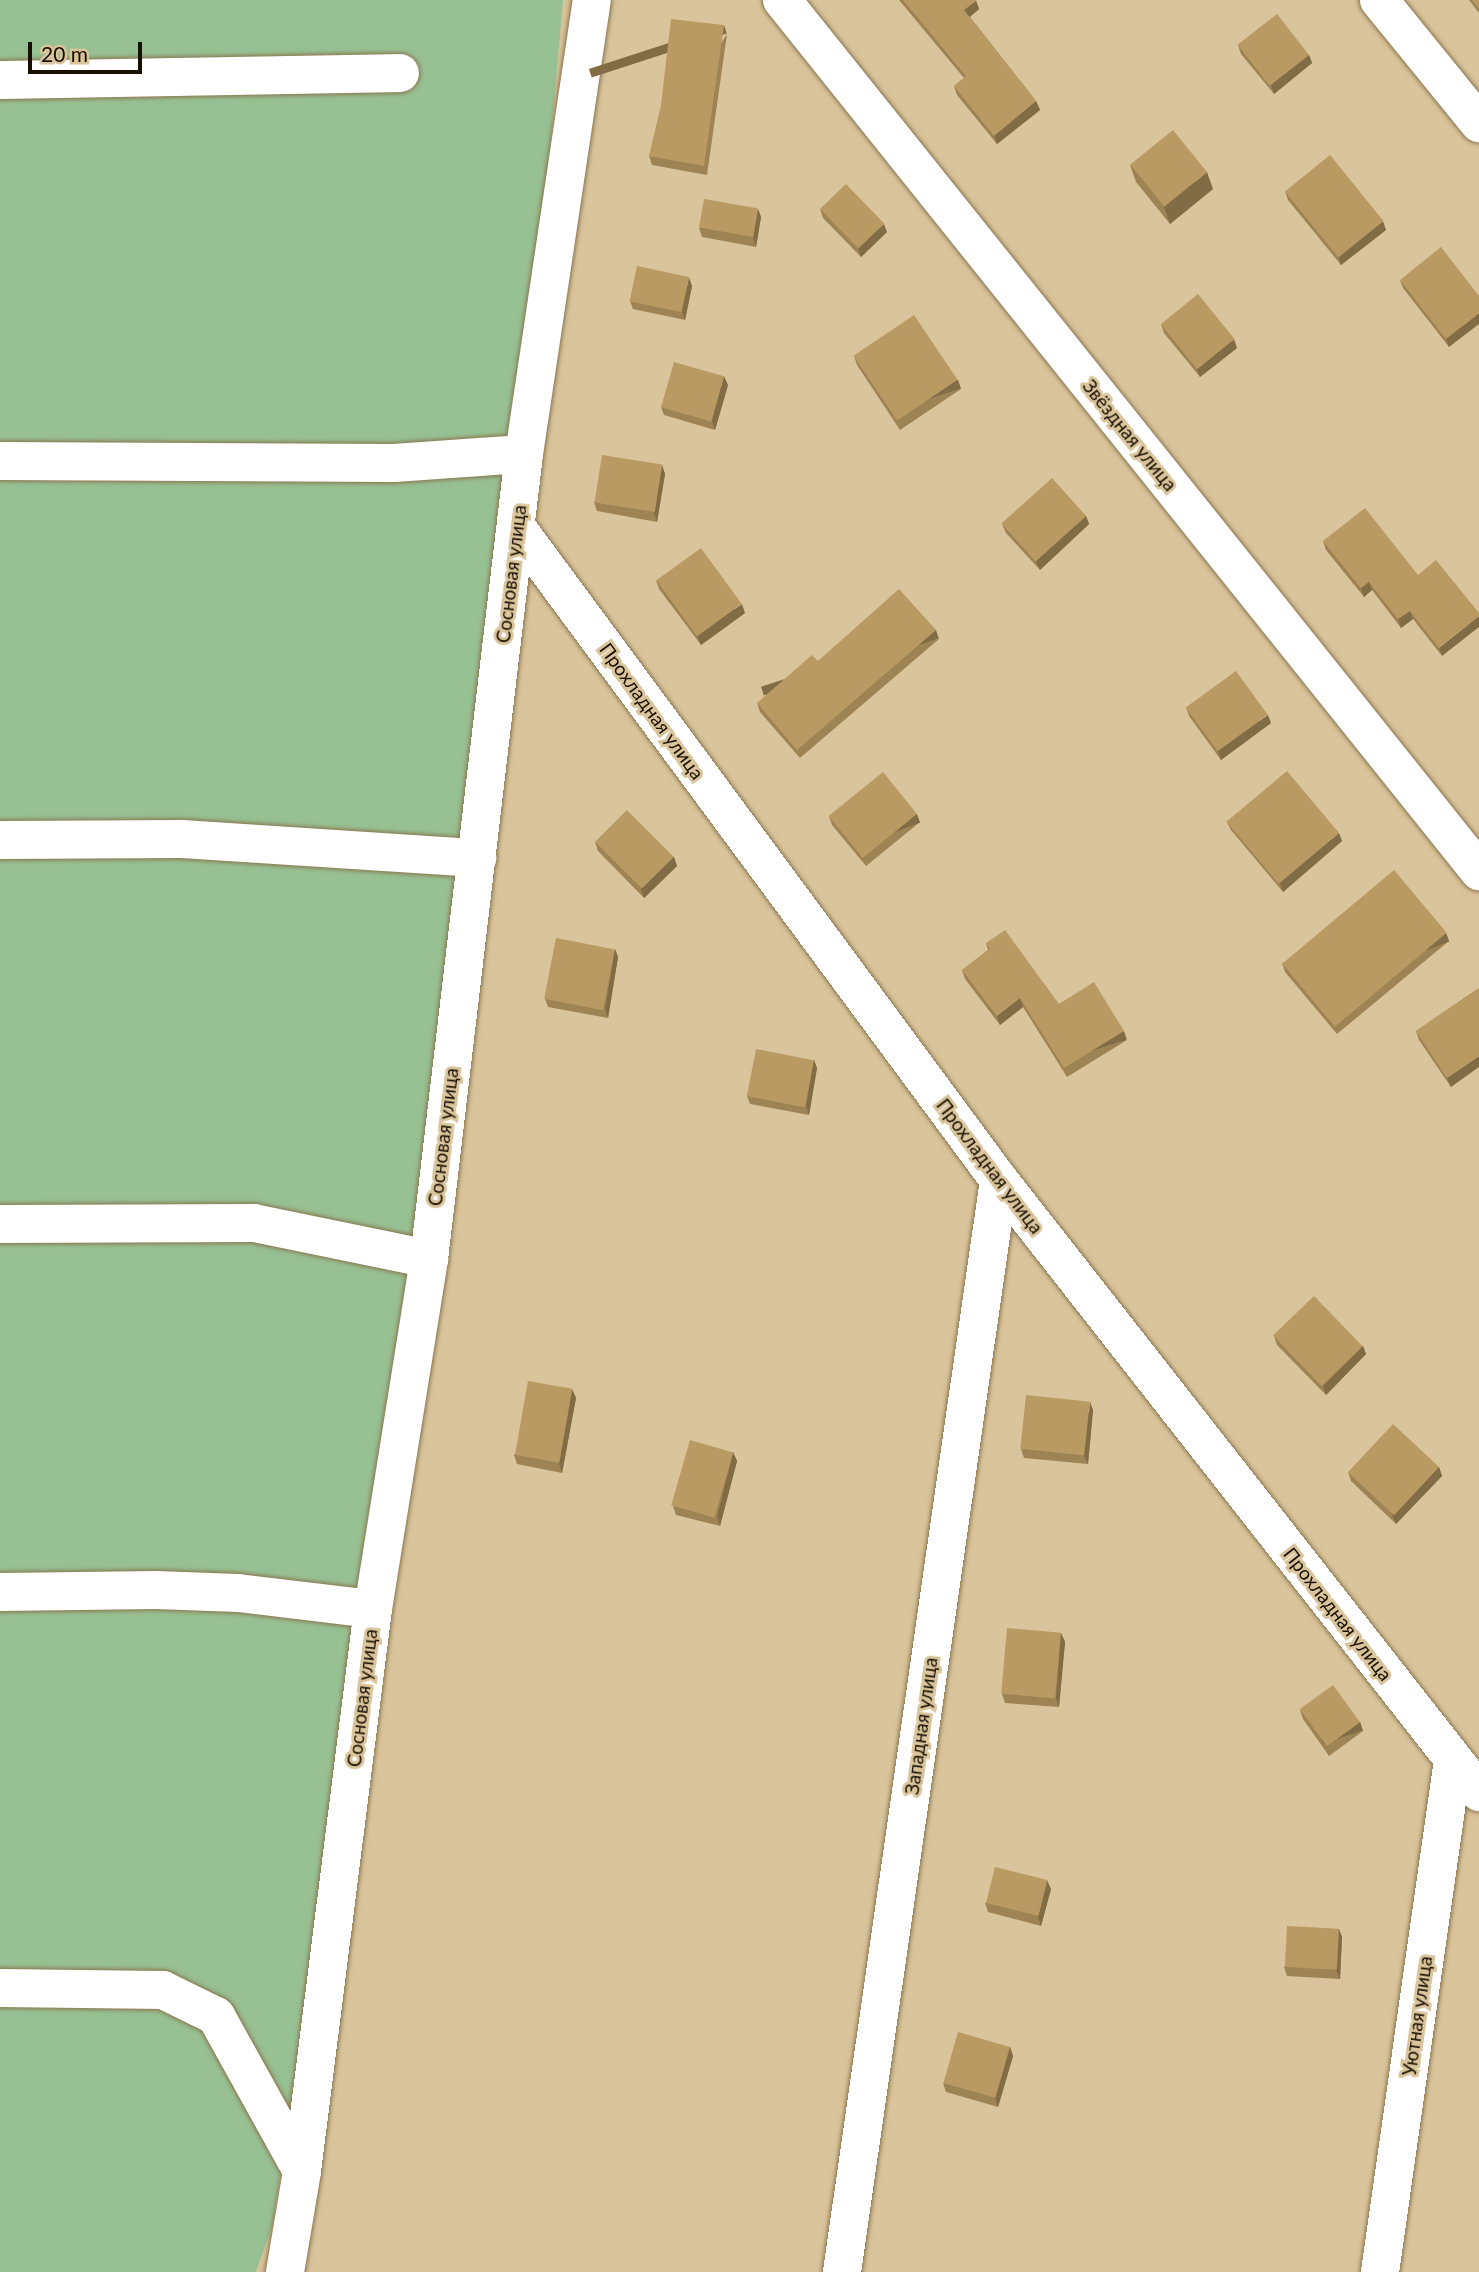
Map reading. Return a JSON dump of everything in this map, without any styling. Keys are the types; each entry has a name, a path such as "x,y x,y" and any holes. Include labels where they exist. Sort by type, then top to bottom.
{"street":[{"name":"Сосновая улица","path":"285,2272 302,2171 373,1609 429,1259 524,454 592,0"},
{"name":"Звёздная улица","path":"782,0 1479,871"},
{"path":"1379,0 1479,123"},
{"path":"0,80 400,73"},
{"path":"0,461 394,463 524,454"},
{"name":"Прохладная улица","path":"517,528 999,1180 1479,1792"},
{"path":"0,840 182,839 477,858"},
{"name":"Западная улица","path":"842,2272 999,1180"},
{"path":"0,1224 254,1223 429,1259"},
{"path":"0,1592 156,1590 237,1593 373,1609"},
{"name":"Уютная улица","path":"1380,2272 1453,1760"},
{"path":"0,1988 163,1990 216,2017 302,2171"}],"green space":[{"path":"0,0 563,0 517,528 273,2224 256,2272 0,2272"}],"building":[{"path":"903,0 976,0 964,10 1036,101 994,136 954,86 966,76"},
{"path":"1472,0 1479,0 1479,9"},
{"path":"1277,14 1309,55 1270,86 1238,45"},
{"path":"671,19 724,25 704,166 649,156 661,105"},
{"path":"1173,130 1207,172 1164,207 1130,165"},
{"path":"1330,155 1383,221 1338,258 1285,192"},
{"path":"846,184 884,224 858,249 820,209"},
{"path":"704,199 758,209 753,237 699,228"},
{"path":"1441,247 1479,296 1479,313 1446,339 1400,280"},
{"path":"637,266 689,277 681,312 630,301"},
{"path":"1198,294 1235,339 1197,369 1161,324"},
{"path":"914,315 958,380 897,420 853,356"},
{"path":"674,362 724,376 711,422 661,407"},
{"path":"602,455 662,465 655,512 594,502"},
{"path":"1052,478 1086,516 1036,561 1001,524"},
{"path":"1365,508 1418,575 1436,560 1479,613 1479,616 1439,648 1410,611 1398,619 1369,582 1361,588 1323,541"},
{"path":"701,548 742,604 697,636 657,580"},
{"path":"899,589 936,630 797,750 757,703 812,655 818,661"},
{"path":"1236,671 1268,715 1218,751 1186,707"},
{"path":"1287,771 1339,833 1279,884 1226,822"},
{"path":"883,772 917,814 863,858 829,816"},
{"path":"627,810 674,857 642,888 595,842"},
{"path":"1394,870 1447,933 1335,1027 1282,964"},
{"path":"1005,930 1059,1004 1094,982 1124,1031 1064,1068 1020,998 997,1016 962,970 990,949 986,943"},
{"path":"556,938 615,949 603,1010 544,999"},
{"path":"1479,988 1479,1056 1447,1078 1416,1031"},
{"path":"756,1049 814,1060 805,1107 747,1096"},
{"path":"1314,1296 1363,1346 1322,1386 1273,1336"},
{"path":"528,1381 572,1389 559,1463 515,1455"},
{"path":"1026,1395 1090,1402 1084,1455 1020,1449"},
{"path":"1393,1424 1439,1467 1394,1515 1348,1472"},
{"path":"690,1440 733,1452 715,1518 671,1505"},
{"path":"1007,1628 1061,1633 1055,1698 1001,1694"},
{"path":"1333,1685 1360,1722 1327,1746 1300,1709"},
{"path":"995,1867 1047,1880 1038,1916 986,1903"},
{"path":"1287,1926 1339,1929 1337,1970 1285,1967"},
{"path":"958,2032 1010,2047 995,2098 943,2083"}]}
